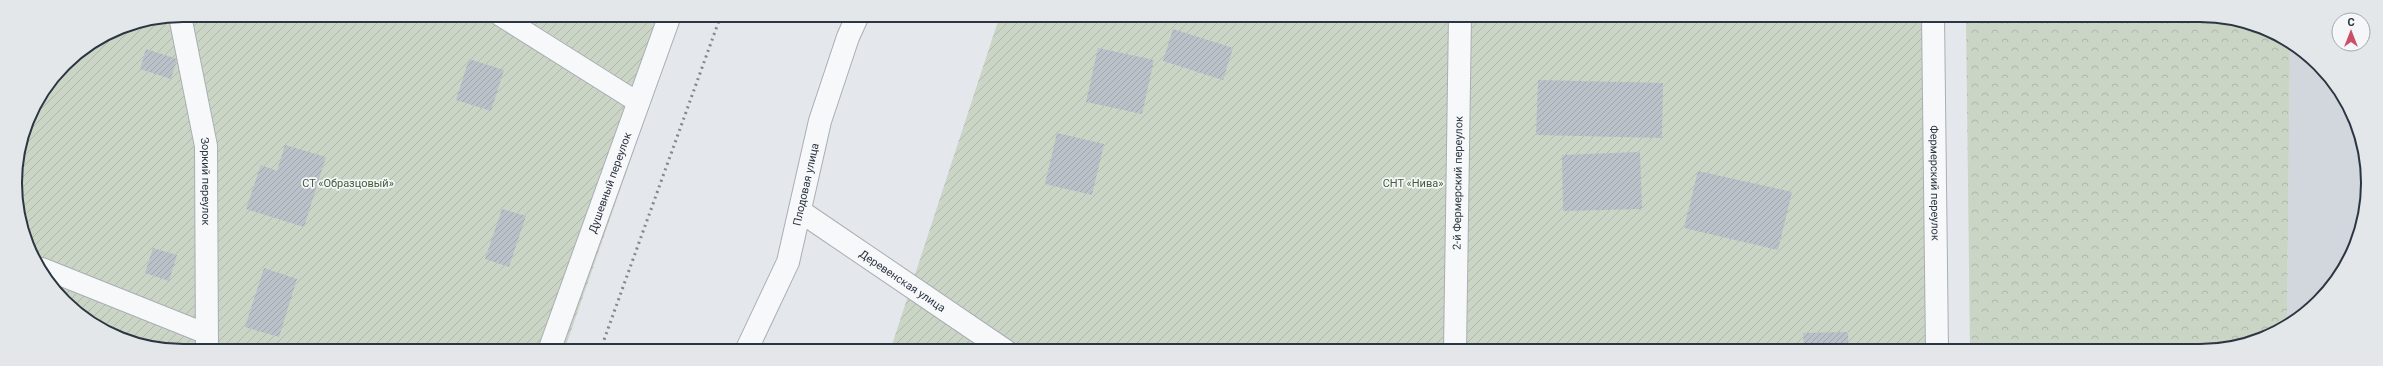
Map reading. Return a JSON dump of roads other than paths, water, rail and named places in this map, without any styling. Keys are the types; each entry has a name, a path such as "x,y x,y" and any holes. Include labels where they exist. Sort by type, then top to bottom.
{"street":[{"name":"Зоркий переулок","path":"181,22 206,146 207,342"},
{"name":"Душевный переулок","path":"552,344 668,22"},
{"name":"Плодовая улица","path":"749,344 788,262 820,121 848,37 855,22"},
{"name":"2-й Фермерский переулок","path":"1455,344 1460,22"},
{"name":"Фермерский переулок","path":"1932,22 1937,344"},
{"name":"Деревенская улица","path":"800,211 996,344"}],"lane":[{"path":"510,22 639,103"},
{"path":"48,271 207,342"}],"railway":[{"path":"603,344 718,22"}],"park label":[{"name":"СТ «Образцовый»","path":"348,183"},
{"name":"СНТ «Нива»","path":"1413,183"}]}
